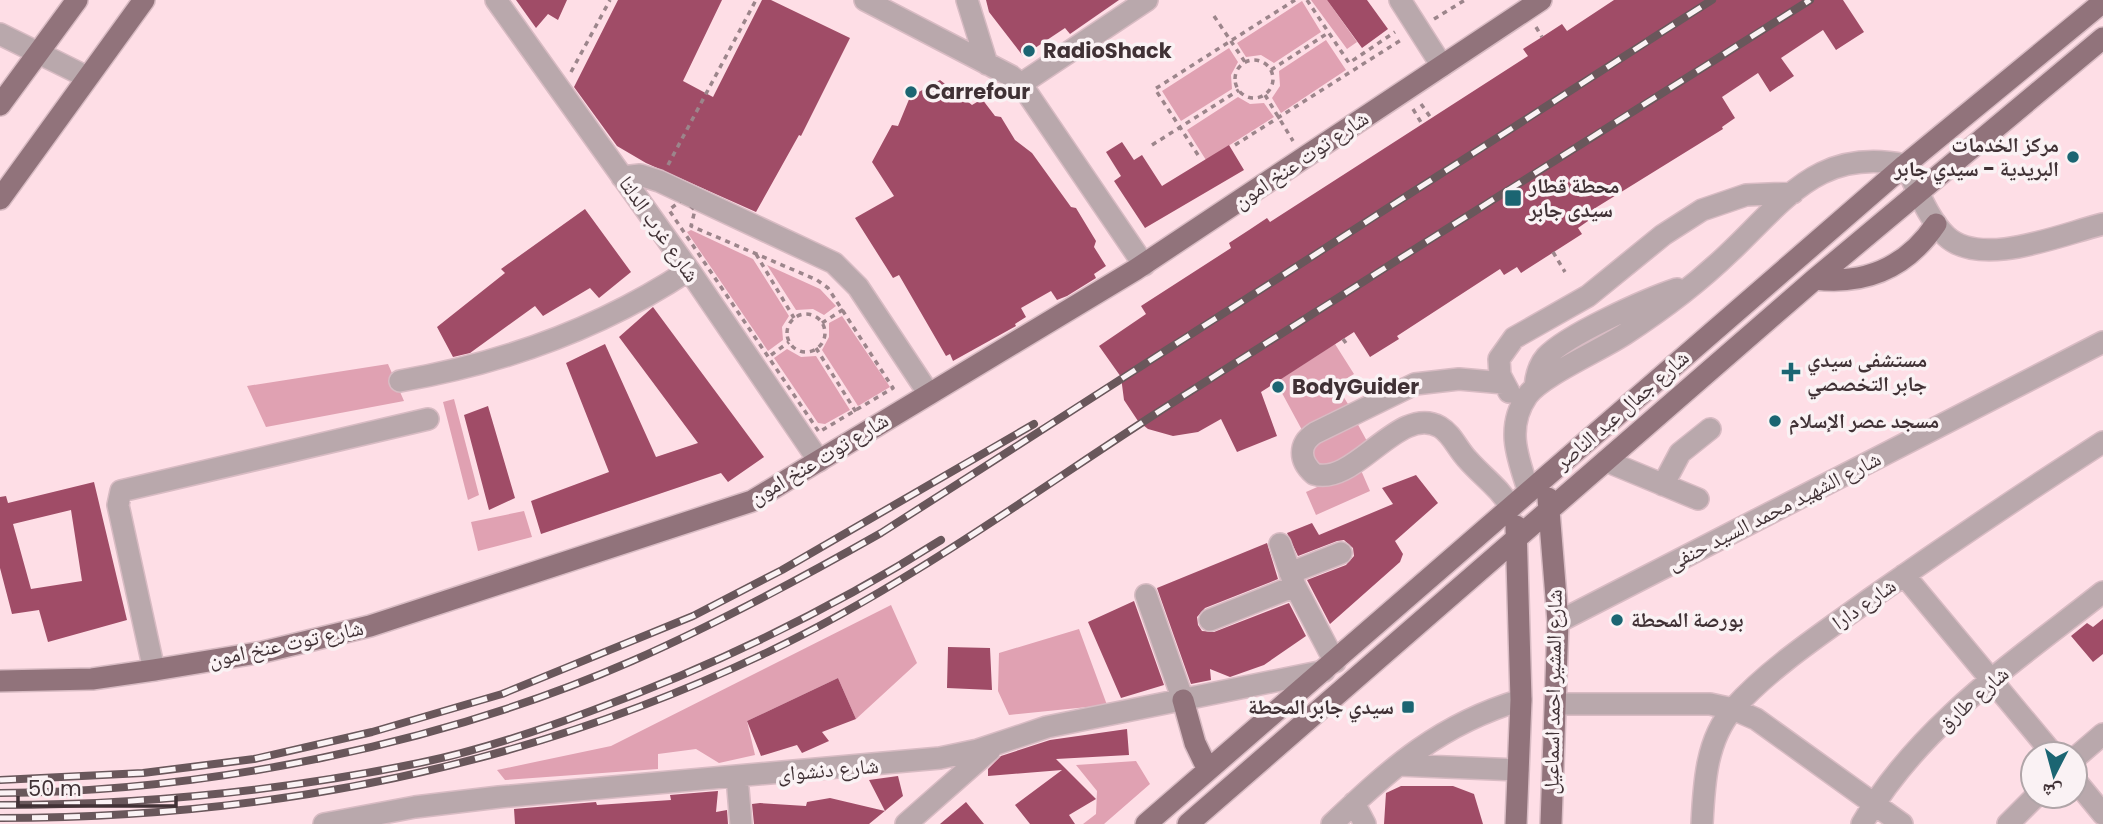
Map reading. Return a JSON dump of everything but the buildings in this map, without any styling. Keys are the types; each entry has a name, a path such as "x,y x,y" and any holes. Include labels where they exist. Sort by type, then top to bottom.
{"main road":[{"path":"0,105 76,0"},
{"path":"0,199 144,0"},
{"name":"شارع توت عنخ امون","path":"0,681 92,679 154,670 262,652 370,626 736,507 768,493 1144,265 1541,0"},
{"name":"شارع جمال عبد الناصر","path":"1146,824 1905,165 2103,2"},
{"name":"شارع جمال عبد الناصر","path":"1188,824 1815,279 2103,38"},
{"path":"1815,279 1856,280 1894,267 1911,255 1936,224"},
{"name":"شارع المشير احمد اسماعيل","path":"1547,476 1558,622 1551,824"},
{"name":"شارع المشير احمد اسماعيل","path":"1511,508 1519,534 1521,700 1516,824"},
{"path":"1183,700 1195,743 1208,770"}],"street":[{"name":"شارع غرب الدلتا","path":"496,0 689,271 819,461"},
{"path":"865,0 1021,84 1144,265"},
{"path":"967,0 987,64"},
{"path":"1021,84 1147,0"},
{"path":"1400,0 1414,32 1442,66"},
{"path":"0,34 87,77"},
{"path":"1535,387 1627,334 1695,283 1793,193 1813,178 1837,166 1871,160 1905,165 1936,224 1948,237 1963,247 1981,251 1998,250 2103,224"},
{"path":"622,177 649,177 834,262 864,296 929,394"},
{"path":"1520,410 1504,383 1499,359 1507,344 1615,278 1663,235 1702,210 1746,195 1793,193"},
{"path":"400,381 453,372 556,341 617,313 689,271"},
{"path":"1529,492 1514,444 1520,410 1535,387 1538,370 1547,356 1577,336 1628,309 1695,283"},
{"path":"1564,310 1577,336"},
{"name":"شارع الشهيد محمد السيد حنفى","path":"1558,622 2103,342"},
{"path":"1504,383 1459,379 1415,384 1315,433 1308,438 1302,453 1303,461 1314,474 1330,476 1407,427 1431,424 1446,432 1465,458 1504,495 1511,508"},
{"path":"154,670 118,505 121,491 428,419"},
{"path":"1663,485 1680,453 1710,429"},
{"name":"شارع دارا","path":"1702,824 1706,768 1717,734 1733,709 1804,646 1998,509 2103,442"},
{"path":"1606,461 1698,499"},
{"path":"1280,544 1330,666"},
{"path":"1210,620 1341,553"},
{"path":"1904,575 2041,740"},
{"name":"شارع طارق","path":"1862,824 1874,804 1940,726 1992,680 2103,592"},
{"path":"1146,595 1183,700"},
{"name":"شارع دنشواى","path":"324,824 416,816 499,797 921,761 960,755 1046,727 1183,700 1330,666"},
{"path":"1332,824 1425,743 1455,724 1521,700"},
{"path":"1556,704 1710,704 1733,709 1756,719 1902,824"},
{"path":"2089,746 2103,734"},
{"path":"906,824 997,744"},
{"path":"1399,765 1518,770"},
{"path":"737,777 741,824"},
{"path":"2089,797 2103,814"},
{"path":"1354,803 1365,824"},
{"path":"2008,824 2022,810"}],"path":[{"path":"570,75 610,0"},
{"path":"669,162 756,0"},
{"path":"1198,155 1155,89 1295,0"},
{"path":"1307,0 1349,63 1404,27 1414,32"},
{"path":"1236,145 1465,0"},
{"path":"1214,16 1245,62"},
{"path":"1271,70 1328,33"},
{"path":"1245,62 1262,62 1271,70 1273,83 1265,95 1251,98 1239,90 1236,75 1245,62"},
{"path":"1152,145 1239,90"},
{"path":"1265,95 1303,158"},
{"path":"1420,104 1431,118"},
{"path":"1413,110 1422,124"},
{"path":"683,199 695,210 691,226 756,254 823,283 893,388 819,432 669,210 683,199"},
{"path":"1553,252 1565,272"},
{"path":"756,254 794,317"},
{"path":"822,323 864,296"},
{"path":"806,313 822,323 825,337 816,348 802,351 789,342 787,329 794,317 806,313"},
{"path":"1343,339 1348,346"},
{"path":"816,348 868,431"}],"shaded area":[{"path":"1311,0 1327,0 1357,42 1347,49"},
{"path":"1302,1 1321,32 1274,63 1261,55 1246,57 1237,43"},
{"path":"1326,40 1346,70 1281,113 1272,98 1280,86 1279,71"},
{"path":"1229,48 1238,62 1231,75 1232,89 1181,121 1162,91"},
{"path":"1238,97 1250,104 1264,103 1274,117 1206,160 1187,130"},
{"path":"691,230 753,259 789,316 782,327 783,340 768,351 687,232"},
{"path":"767,265 820,289 836,306 824,315 813,309 796,310"},
{"path":"842,316 890,387 858,406 822,350 829,337 829,323"},
{"path":"1335,344 1354,374 1336,385 1348,404 1302,430 1276,382"},
{"path":"787,349 801,357 816,356 850,410 825,424 818,423 774,358"},
{"path":"388,364 404,401 266,427 247,386"},
{"path":"454,399 479,495 468,500 443,402"},
{"path":"1356,421 1368,443 1333,465 1315,464 1311,446"},
{"path":"1360,468 1370,491 1316,515 1306,492"},
{"path":"524,511 532,537 478,551 471,522"},
{"path":"891,605 917,663 856,719 838,678 747,721 755,755 719,763 696,749 658,754 658,769 505,780 497,770 611,746"},
{"path":"1079,629 1107,705 1009,715 998,691 999,653"},
{"path":"1136,761 1150,784 1104,824 1083,824 1096,814 1097,791 1076,765"}],"railway":[{"path":"0,793 159,784 322,758 403,739 482,716 632,661 758,600 881,533 1712,0"},
{"path":"0,818 100,816 199,808 297,796 394,778 489,755 584,726 677,692 768,652 823,624 930,562 1139,424 1810,0"},
{"path":"0,780 143,773 254,759 372,732 502,694 693,616 782,570 1034,424"},
{"path":"0,805 158,799 263,789 367,773 485,747 637,694 727,656 857,590 941,540"}],"place":[{"name":"RadioShack","path":"1029,51"},
{"name":"Carrefour","path":"911,92"},
{"name":"مركز الخدمات البريدية - سيدي جابر","path":"2073,157"},
{"name":"محطة قطار سيدى جابر","path":"1513,198"},
{"name":"مستشفى سيدي جابر التخصصي","path":"1791,372"},
{"name":"BodyGuider","path":"1278,387"},
{"name":"مسجد عصر الإسلام","path":"1775,421"},
{"name":"بورصة المحطة","path":"1617,620"},
{"name":"سيدي جابر المحطة","path":"1408,707"}]}
